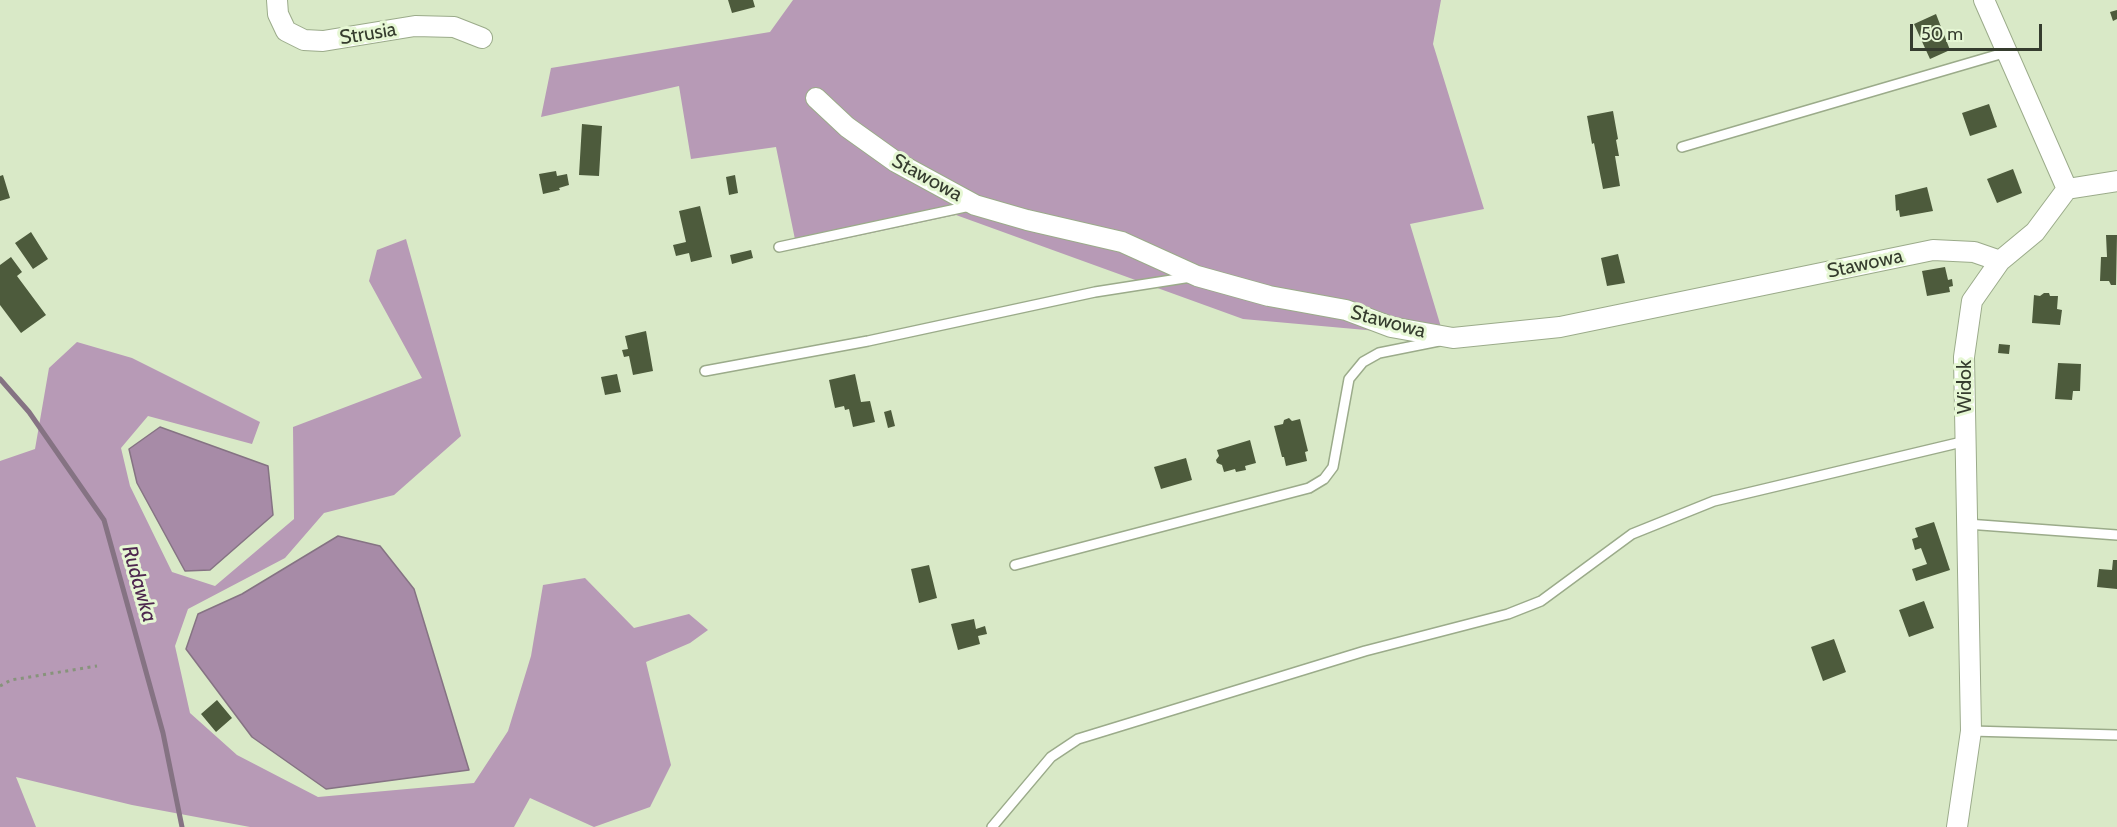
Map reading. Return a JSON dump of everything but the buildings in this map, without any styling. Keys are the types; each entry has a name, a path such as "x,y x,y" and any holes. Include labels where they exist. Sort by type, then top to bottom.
{"street":[{"name":"Strusia","path":"277,0 278,14 286,31 304,40 323,41 415,26 454,27 482,38"},
{"path":"1984,0 2067,189 2117,182"},
{"name":"Stawowa","path":"816,98 846,127 896,162 975,205 1027,220 1122,242 1197,276 1269,296 1346,310 1391,327 1453,338 1560,327 1933,250 1974,252 2000,261"},
{"name":"Widok","path":"1957,827 1971,731 1964,357 1972,301 2000,261 2036,231 2067,189"}],"lane":[{"path":"1682,147 2007,52"},
{"path":"779,247 975,205"},
{"path":"705,371 868,341 1095,292 1197,276"},
{"path":"1014,565 1309,488 1324,479 1333,467 1349,379 1363,362 1379,353 1453,338"},
{"path":"992,827 1051,757 1078,739 1365,651 1508,614 1541,601 1632,534 1714,501 1966,441"},
{"path":"1967,524 2117,535"},
{"path":"1971,731 2117,735"}],"path":[{"path":"0,686 11,681 98,666"}],"shaded area":[{"path":"793,0 1441,0 1433,44 1484,209 1410,224 1444,337 1243,319 956,215 797,249 776,147 691,159 679,86 541,117 551,68 770,32"},
{"path":"406,239 461,436 394,495 324,513 285,558 188,609 175,646 190,713 237,755 318,797 474,783 508,731 531,656 543,585 585,578 634,628 689,614 708,630 690,643 646,662 671,765 650,807 594,827 530,798 514,827 250,827 132,805 16,777 36,827 0,827 0,461 35,449 49,368 77,342 132,358 260,422 252,444 148,416 121,448 130,486 172,572 215,586 294,519 293,427 422,378 369,281 377,250"},
{"path":"160,427 268,466 273,515 210,570 185,571 137,483 129,449"},
{"path":"338,536 380,546 414,589 469,770 326,789 252,737 186,649 198,614 242,594"}],"waterway":[{"name":"Rudawka","path":"0,379 29,412 104,520 163,733 182,827"}]}
